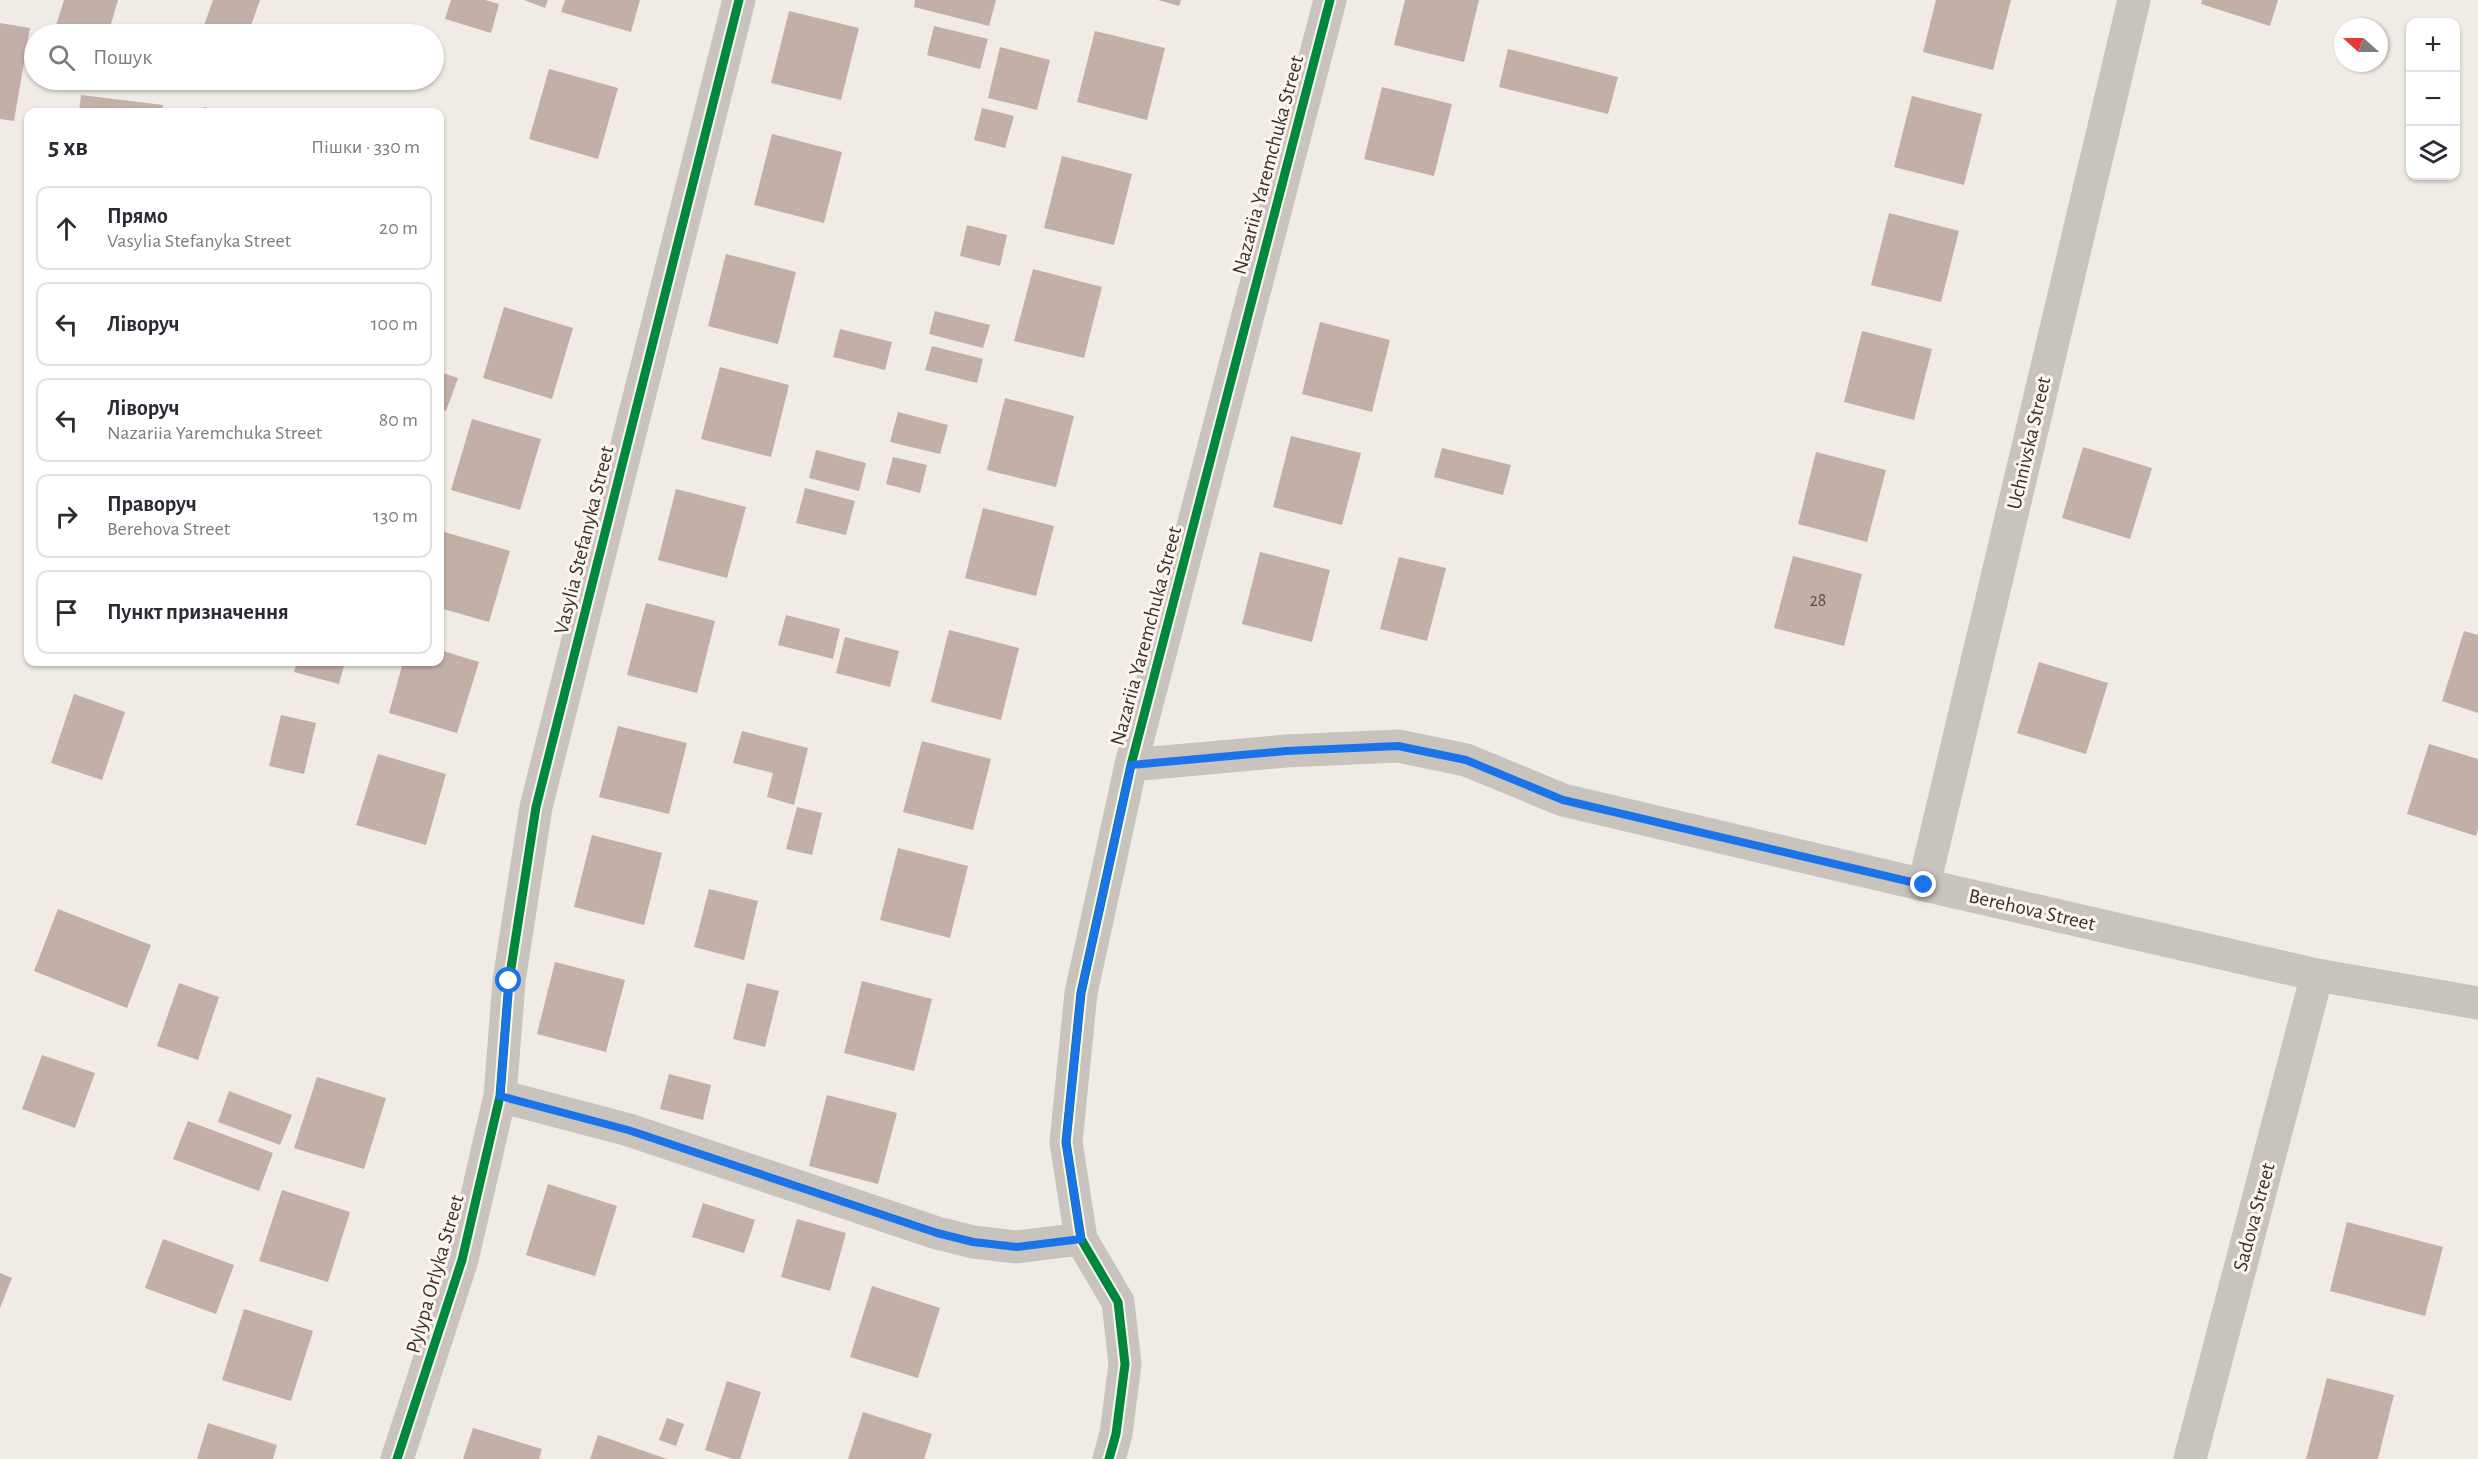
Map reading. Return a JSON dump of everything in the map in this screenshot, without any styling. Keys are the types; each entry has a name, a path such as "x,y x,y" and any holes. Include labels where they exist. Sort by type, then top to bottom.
{"street":[{"name":"Vasylia Stefanyka Street","path":"500,1096 509,981 536,807 739,0"},
{"name":"Nazariia Yaremchuka Street","path":"1109,1459 1116,1434 1125,1364 1118,1302 1081,1239 1066,1142 1081,993 1131,765 1330,0"},
{"name":"Uchnivska Street","path":"1924,885 2134,0"},
{"name":"Berehova Street","path":"1131,765 1286,751 1398,746 1466,760 1563,800 2317,975 2478,1003"},
{"name":"Sadova Street","path":"2190,1459 2317,975"},
{"path":"500,1096 628,1130 937,1233 973,1242 1017,1247 1081,1239"},
{"name":"Pylypa Orlyka Street","path":"397,1459 462,1260 500,1096"}],"building":[{"path":"64,0 118,0 111,24 56,24"},
{"path":"213,0 260,0 252,24 205,24"},
{"path":"451,0 485,0 499,4 491,33 445,19"},
{"path":"524,0 548,0 545,8"},
{"path":"565,0 640,0 631,32 561,12"},
{"path":"915,0 996,0 989,26 914,7"},
{"path":"1158,0 1181,0 1179,6"},
{"path":"1405,0 1479,0 1464,62 1394,45"},
{"path":"1936,0 2011,0 1993,70 1923,52"},
{"path":"2202,0 2278,0 2270,26 2201,4"},
{"path":"789,11 859,28 841,100 771,83"},
{"path":"0,23 24,27 24,63 14,121 0,119"},
{"path":"934,26 988,39 980,69 927,55"},
{"path":"1095,31 1165,48 1147,120 1077,102"},
{"path":"1000,47 1050,60 1037,110 988,98"},
{"path":"1508,49 1618,77 1608,114 1499,87"},
{"path":"549,69 618,88 598,159 529,139"},
{"path":"1382,87 1452,104 1434,176 1364,159"},
{"path":"81,95 163,105 163,108 79,108"},
{"path":"1912,96 1982,114 1964,185 1894,167"},
{"path":"982,108 1014,116 1005,148 974,140"},
{"path":"772,134 842,152 824,223 754,205"},
{"path":"1062,156 1132,174 1114,245 1044,228"},
{"path":"1889,213 1959,231 1941,302 1871,285"},
{"path":"967,225 1007,235 1000,266 960,256"},
{"path":"726,254 796,272 778,344 708,326"},
{"path":"1033,269 1102,287 1084,358 1014,341"},
{"path":"504,307 573,328 552,399 483,378"},
{"path":"935,311 990,325 983,348 929,334"},
{"path":"1320,322 1390,340 1372,412 1302,394"},
{"path":"840,329 892,342 885,370 833,357"},
{"path":"1862,331 1932,349 1914,420 1844,402"},
{"path":"932,346 983,359 977,383 925,370"},
{"path":"720,367 789,385 771,457 701,439"},
{"path":"444,373 458,378 446,411 444,410"},
{"path":"1005,398 1074,416 1056,487 987,470"},
{"path":"898,412 948,425 940,454 890,442"},
{"path":"472,419 541,439 520,510 451,490"},
{"path":"1291,436 1361,453 1342,525 1273,507"},
{"path":"2083,447 2152,468 2130,539 2062,518"},
{"path":"1442,448 1511,465 1503,495 1434,477"},
{"path":"816,450 866,463 859,491 809,478"},
{"path":"1816,452 1886,470 1867,542 1798,524"},
{"path":"893,457 927,465 920,493 886,484"},
{"path":"805,488 855,501 846,535 796,523"},
{"path":"676,489 746,507 727,578 658,560"},
{"path":"983,508 1054,526 1036,596 965,578"},
{"path":"444,532 510,551 489,622 444,609"},
{"path":"1260,552 1330,570 1312,642 1242,624"},
{"path":"1793,556 1862,574 1844,646 1774,628"},
{"path":"1399,557 1446,568 1427,641 1380,629"},
{"path":"646,603 715,621 697,693 627,675"},
{"path":"786,615 840,629 833,659 778,645"},
{"path":"949,630 1019,648 1001,720 931,702"},
{"path":"2464,631 2478,635 2478,713 2442,701"},
{"path":"845,637 899,651 890,687 836,673"},
{"path":"444,651 479,662 457,733 389,713 402,666 444,666"},
{"path":"2039,662 2108,683 2086,754 2017,733"},
{"path":"296,666 344,666 339,684 294,672"},
{"path":"74,694 125,712 102,780 51,763"},
{"path":"281,715 316,723 304,774 269,766"},
{"path":"618,726 687,743 669,814 599,797"},
{"path":"742,731 808,748 794,805 767,797 773,773 733,763"},
{"path":"922,741 991,759 973,830 903,812"},
{"path":"2429,744 2478,759 2478,829 2476,836 2407,814"},
{"path":"378,754 446,774 426,845 356,825"},
{"path":"797,807 822,813 812,855 786,849"},
{"path":"592,835 662,853 644,925 574,907"},
{"path":"898,848 968,866 950,938 880,920"},
{"path":"709,889 758,901 744,960 694,947"},
{"path":"58,909 151,945 127,1008 34,971"},
{"path":"555,962 625,980 606,1052 537,1034"},
{"path":"862,981 932,999 914,1071 844,1053"},
{"path":"179,983 219,997 198,1060 157,1046"},
{"path":"747,983 779,991 765,1047 733,1039"},
{"path":"42,1055 95,1073 75,1128 22,1109"},
{"path":"669,1074 711,1085 703,1120 660,1109"},
{"path":"317,1077 386,1098 364,1169 294,1148"},
{"path":"229,1091 292,1115 280,1145 218,1122"},
{"path":"827,1095 897,1113 878,1184 809,1166"},
{"path":"188,1121 273,1153 259,1191 173,1159"},
{"path":"548,1184 617,1206 595,1276 526,1255"},
{"path":"282,1190 350,1212 328,1282 259,1261"},
{"path":"703,1203 755,1220 744,1253 692,1237"},
{"path":"797,1219 846,1233 830,1291 781,1277"},
{"path":"2347,1222 2443,1247 2425,1316 2330,1291"},
{"path":"163,1239 234,1265 216,1314 145,1288"},
{"path":"0,1273 12,1278 0,1308"},
{"path":"872,1286 940,1308 918,1378 850,1357"},
{"path":"244,1309 313,1331 291,1401 222,1380"},
{"path":"2327,1378 2394,1395 2378,1459 2306,1459"},
{"path":"727,1381 761,1392 740,1459 705,1450"},
{"path":"863,1412 932,1434 924,1459 848,1459"},
{"path":"667,1418 684,1424 676,1446 659,1440"},
{"path":"208,1423 277,1445 273,1459 197,1459"},
{"path":"473,1428 542,1449 539,1459 463,1459"},
{"path":"598,1435 667,1459 590,1459"}],"cycle path":[{"path":"397,1459 462,1260 500,1096 509,981 536,807 739,0"},
{"path":"1109,1459 1116,1434 1125,1364 1118,1302 1081,1239 1066,1142 1081,993 1131,765 1330,0"}],"route":[{"path":"509,981 500,1096 628,1130 937,1233 973,1242 1017,1247 1081,1239 1066,1142 1081,993 1131,765 1286,751 1398,746 1466,760 1563,800 1924,885"}]}
